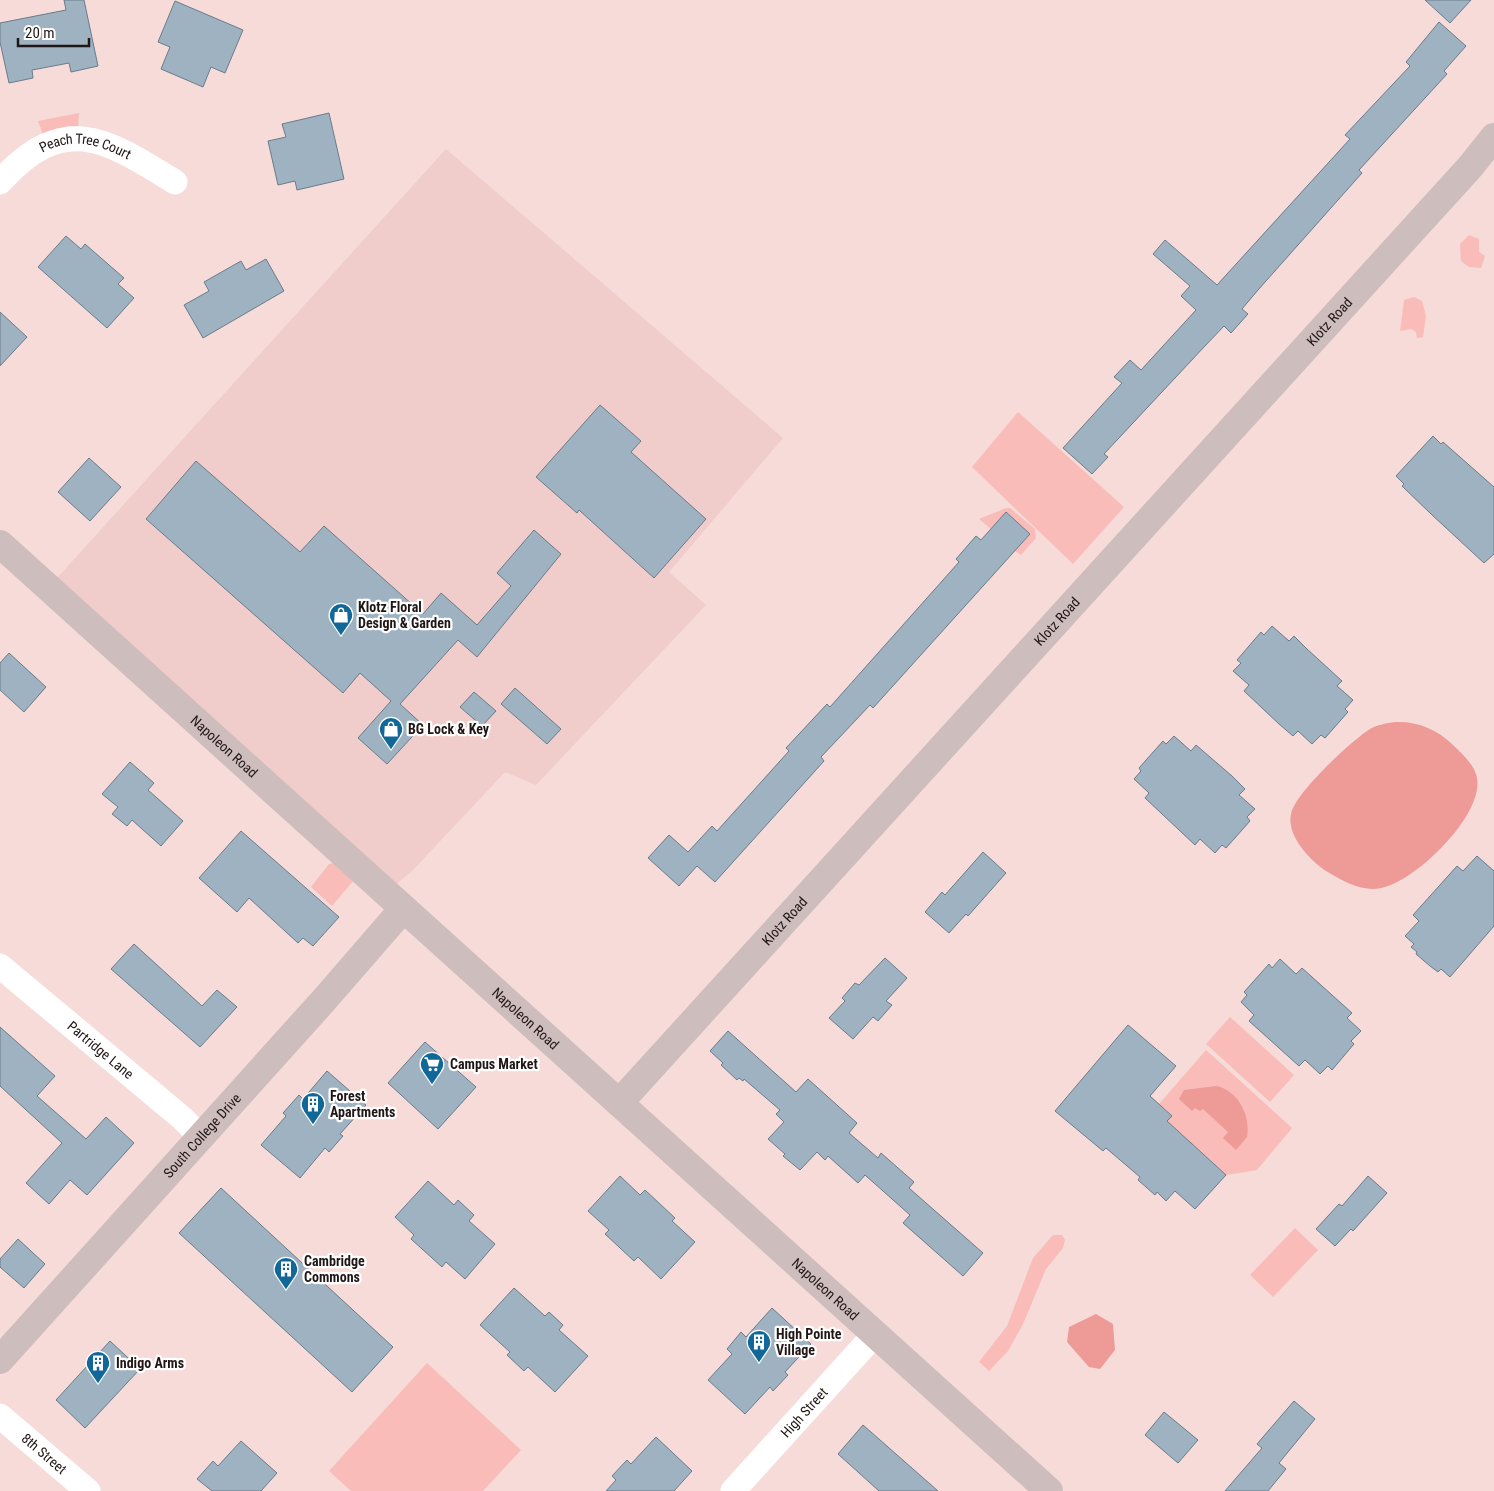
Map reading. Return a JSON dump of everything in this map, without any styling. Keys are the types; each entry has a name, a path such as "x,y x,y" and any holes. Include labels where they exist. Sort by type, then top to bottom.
{"street":[{"name":"Klotz Road","path":"619,1103 1470,167 1494,137"},
{"name":"Peach Tree Court","path":"0,182 36,150 53,142 72,138 95,139 136,158 175,182"},
{"name":"Napoleon Road","path":"0,544 1049,1491"},
{"name":"South College Drive","path":"0,1360 324,1000 403,908"},
{"name":"Partridge Lane","path":"0,966 182,1118 200,1137"},
{"name":"High Street","path":"733,1491 875,1334"},
{"name":"8th Street","path":"0,1416 88,1491"}],"shaded area":[{"path":"79,113 78,126 68,126 43,134 38,121"},
{"path":"446,149 783,438 669,572 706,605 536,785 505,772 413,870 386,893 48,588"},
{"path":"1469,235 1479,239 1479,252 1485,256 1481,268 1469,267 1461,261 1460,244"},
{"path":"1414,297 1422,301 1426,316 1423,337 1417,338 1416,332 1411,329 1400,331 1404,300"},
{"path":"1018,412 1124,507 1073,564 972,467"},
{"path":"1010,508 1035,529 1036,538 1021,555 1015,551 1030,534 1006,513 991,529 979,519"},
{"path":"1395,722 1411,723 1426,727 1447,739 1474,768 1477,778 1476,793 1470,810 1459,827 1428,860 1395,883 1381,888 1368,889 1348,883 1316,864 1302,849 1293,832 1291,814 1302,794 1350,744 1373,728"},
{"path":"333,863 354,880 332,906 311,887 329,864"},
{"path":"1230,1017 1294,1075 1270,1102 1206,1044"},
{"path":"1206,1050 1292,1128 1257,1170 1226,1175 1167,1121 1172,1116 1159,1104"},
{"path":"1216,1086 1224,1088 1237,1098 1245,1113 1248,1129 1247,1137 1236,1150 1223,1138 1228,1132 1203,1109 1200,1111 1195,1108 1192,1111 1179,1099 1184,1090"},
{"path":"1295,1228 1318,1250 1273,1297 1250,1275"},
{"path":"1053,1235 1062,1235 1065,1240 1063,1248 1046,1269 1023,1324 1008,1351 989,1371 979,1362 1007,1326 1033,1258"},
{"path":"1096,1314 1113,1324 1115,1350 1100,1369 1089,1367 1067,1342 1069,1327"},
{"path":"427,1363 521,1450 483,1491 351,1491 329,1471"}],"building":[{"path":"64,0 84,0 98,66 71,72 69,63 32,70 33,78 9,83 0,42 0,23 66,10"},
{"path":"1425,0 1471,0 1450,23"},
{"path":"175,1 243,30 225,73 211,67 203,87 161,69 170,47 158,42"},
{"path":"1439,22 1466,46 1444,71 1447,74 1359,170 1362,173 1242,309 1248,314 1231,333 1224,326 1104,454 1108,457 1092,474 1063,448 1122,383 1114,377 1130,360 1141,370 1196,310 1181,296 1190,286 1153,254 1165,240 1217,285 1350,139 1345,135 1410,66 1406,62"},
{"path":"329,113 344,179 297,190 295,181 278,185 268,141 286,137 282,124"},
{"path":"66,236 81,249 85,244 124,278 118,284 134,298 107,328 38,267"},
{"path":"266,259 284,291 203,338 184,305 209,291 204,282 241,261 246,270"},
{"path":"0,312 27,337 0,366"},
{"path":"600,405 641,441 631,452 706,519 654,578 579,510 577,513 536,477"},
{"path":"1433,436 1441,444 1443,442 1494,487 1494,554 1484,563 1402,486 1404,484 1396,476"},
{"path":"89,458 121,487 90,521 58,492"},
{"path":"196,461 300,552 324,526 423,614 441,593 477,625 511,586 497,573 534,530 561,554 477,657 458,640 400,704 423,725 387,764 358,738 391,701 360,673 343,693 146,519"},
{"path":"1006,512 1030,534 873,708 870,705 821,757 824,761 715,882 697,866 679,886 648,858 669,835 688,852 712,826 717,831 789,751 786,748 827,704 830,707 959,562 956,559 976,536 981,540"},
{"path":"1272,626 1289,641 1294,636 1342,681 1337,686 1353,700 1345,709 1348,712 1325,738 1321,735 1312,744 1298,731 1293,736 1279,724 1244,691 1249,685 1233,671 1241,663 1237,660 1261,632 1264,635"},
{"path":"9,653 46,687 24,712 0,690 0,663"},
{"path":"515,688 561,729 547,744 501,704"},
{"path":"474,692 496,711 482,726 460,707"},
{"path":"1174,736 1191,751 1196,745 1232,776 1245,789 1239,795 1255,809 1247,817 1250,821 1226,848 1222,845 1215,853 1200,839 1195,845 1145,798 1149,793 1134,779 1141,771 1139,768 1163,741 1166,744"},
{"path":"130,762 154,783 148,790 183,821 161,846 132,820 127,826 112,814 118,807 102,794"},
{"path":"241,831 339,917 313,946 303,938 298,943 249,898 237,912 199,878"},
{"path":"983,852 1006,873 968,916 966,914 949,933 925,912 942,892 945,895"},
{"path":"1477,856 1494,871 1494,926 1450,977 1441,969 1438,972 1416,954 1417,952 1411,947 1414,944 1405,936 1419,921 1413,915 1457,866 1463,871"},
{"path":"134,944 202,1006 217,990 237,1007 200,1047 111,969"},
{"path":"885,958 907,978 886,1001 892,1005 878,1021 873,1017 853,1039 829,1018 845,1001 842,998 855,983 859,985"},
{"path":"1280,959 1296,974 1302,968 1352,1013 1347,1018 1361,1031 1351,1041 1354,1044 1332,1070 1328,1066 1320,1074 1305,1060 1299,1066 1249,1021 1254,1015 1241,1002 1247,995 1244,992 1269,964 1272,968"},
{"path":"1128,1025 1176,1066 1150,1096 1172,1116 1167,1121 1226,1175 1195,1209 1175,1191 1166,1201 1157,1192 1155,1195 1138,1180 1140,1177 1106,1148 1103,1151 1055,1111"},
{"path":"0,1027 55,1076 37,1096 86,1139 106,1117 134,1143 87,1195 70,1180 49,1204 26,1183 62,1143 0,1086"},
{"path":"728,1031 796,1092 808,1079 857,1123 849,1133 878,1158 881,1153 914,1182 909,1188 983,1253 963,1276 903,1223 910,1215 865,1175 858,1183 828,1156 825,1160 817,1152 800,1170 783,1156 785,1154 768,1139 784,1122 776,1114 780,1110 744,1079 743,1081 739,1078 737,1080 710,1051"},
{"name":"Campus Market","path":"425,1042 476,1087 438,1129 388,1083"},
{"name":"Forest Apartments","path":"327,1071 366,1105 340,1134 343,1136 329,1152 325,1148 300,1178 261,1145 286,1116 283,1113 299,1095 303,1099"},
{"path":"620,1176 640,1195 645,1190 675,1218 672,1221 695,1242 661,1279 638,1257 634,1261 605,1234 609,1230 588,1211"},
{"path":"1368,1176 1387,1193 1353,1231 1351,1229 1335,1246 1316,1229 1339,1204 1342,1206"},
{"path":"428,1181 454,1205 458,1200 474,1215 469,1221 495,1244 465,1279 446,1262 442,1267 411,1239 414,1235 395,1217"},
{"name":"Cambridge Commons","path":"221,1188 393,1347 352,1392 179,1233"},
{"path":"18,1239 45,1264 24,1288 0,1267 0,1259"},
{"path":"514,1288 545,1316 549,1312 563,1325 559,1330 588,1356 555,1392 528,1367 524,1371 507,1355 510,1352 480,1325"},
{"name":"High Pointe Village","path":"772,1308 811,1344 785,1372 788,1375 773,1391 770,1387 745,1414 708,1380 732,1354 727,1349 741,1332 746,1337"},
{"name":"Indigo Arms","path":"110,1341 140,1369 85,1428 56,1400"},
{"path":"1294,1401 1315,1419 1279,1463 1286,1469 1268,1491 1225,1491 1262,1448 1257,1444"},
{"path":"1164,1412 1198,1440 1178,1463 1145,1435"},
{"path":"863,1425 938,1491 879,1491 838,1454"},
{"path":"656,1437 692,1471 674,1491 606,1491 616,1480 612,1476 627,1460 631,1464"},
{"path":"241,1441 277,1473 261,1491 212,1491 197,1479 213,1461 218,1466"}],"place":[{"name":"Klotz Floral Design & Garden","path":"341,636"},
{"name":"BG Lock & Key","path":"391,750"},
{"name":"Campus Market","path":"432,1085"},
{"name":"Forest Apartments","path":"313,1125"},
{"name":"Cambridge Commons","path":"286,1290"},
{"name":"High Pointe Village","path":"759,1363"},
{"name":"Indigo Arms","path":"98,1384"}]}
